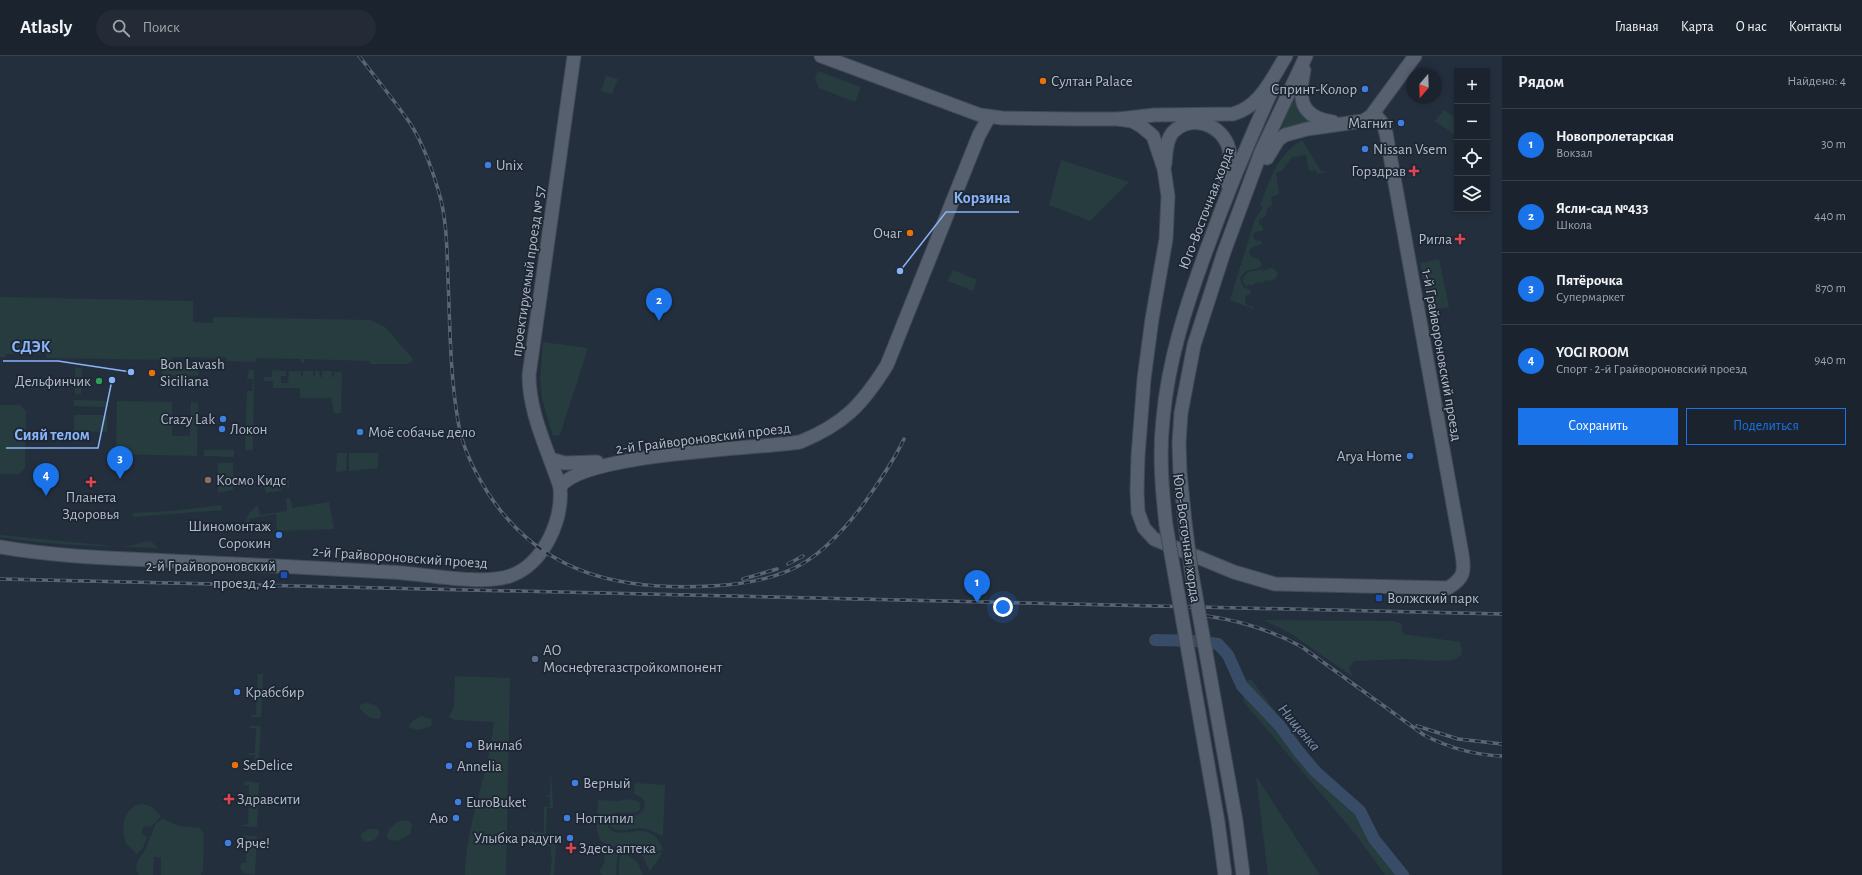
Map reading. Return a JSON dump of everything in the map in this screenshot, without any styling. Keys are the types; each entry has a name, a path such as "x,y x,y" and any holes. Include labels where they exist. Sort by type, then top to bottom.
{"main road":[{"name":"проектируемый проезд № 57","path":"560,487 533,410 529,369 558,179 574,56"},
{"path":"821,56 969,112 988,117 1119,119 1154,115 1233,114 1244,111 1260,97 1287,56"},
{"name":"Юго-Восточная хорда","path":"1225,875 1166,525 1160,472 1163,418 1167,386 1180,326 1209,243 1246,146 1287,56"},
{"path":"1307,56 1302,81 1302,100 1304,107 1315,118 1341,124"},
{"name":"Юго-Восточная хорда","path":"1243,875 1236,821 1191,569 1178,443 1186,383 1194,345 1206,302 1262,152 1307,56"},
{"path":"1241,205 1278,140 1293,132 1363,122 1374,112 1414,56"},
{"name":"1-й Грайвороновский проезд","path":"1164,169 1168,196 1166,239 1152,319 1144,379 1138,456 1138,512 1144,528 1154,539 1234,572 1274,584 1448,588 1456,583 1462,575 1463,570 1454,512 1386,133 1383,124 1374,112"},
{"name":"2-й Грайвороновский проезд","path":"0,547 85,558 235,563 495,579 511,576 523,570 546,544 558,517 561,501 560,487 566,480 587,470 624,462 692,452 800,442 822,433 839,423 855,408 867,395 887,365 979,134 988,117"},
{"path":"1119,119 1132,121 1153,136 1164,169"},
{"path":"1164,169 1166,147 1173,132 1179,127 1194,122 1202,123 1218,130 1224,138 1229,148 1228,170 1209,243"},
{"path":"550,459 572,463 624,462"}],"green space":[{"path":"818,71 861,87 855,102 819,88 815,79"},
{"path":"606,76 618,79 612,94 601,91"},
{"path":"1296,93 1316,123 1277,137"},
{"path":"1444,110 1454,117 1454,134 1435,121"},
{"path":"1302,140 1321,171 1326,172 1356,167 1317,174 1316,170 1309,171 1306,155 1292,157 1282,171 1276,172 1279,194 1271,197 1272,205 1267,209 1266,216 1259,220 1259,224 1263,226 1262,228 1264,230 1253,234 1254,240 1261,241 1262,244 1252,247 1249,251 1251,257 1259,259 1262,265 1259,268 1246,271 1240,278 1243,287 1250,290 1251,293 1245,297 1245,303 1254,309 1230,300 1255,219 1263,207 1260,205 1275,168 1286,153"},
{"path":"1061,160 1129,182 1090,221 1049,205"},
{"path":"1439,259 1449,307 1429,310 1420,263"},
{"path":"1273,268 1278,273 1275,279 1268,281 1264,280 1265,282 1255,283 1251,286 1248,284 1247,287 1243,283 1243,278 1248,272 1263,269 1263,272 1266,269"},
{"path":"953,270 977,280 973,291 948,281"},
{"path":"0,297 193,301 193,322 213,323 213,317 371,320 385,327 413,359 412,362 407,364 370,364 370,361 304,359 304,362 301,363 301,359 256,358 256,362 227,361 227,358 172,357 171,360 46,358 46,354 6,354 6,357 0,357"},
{"path":"543,342 588,348 560,435 553,436 542,399 540,380"},
{"path":"75,368 82,368 81,394 75,394"},
{"path":"162,368 199,369 198,376 162,375"},
{"path":"249,370 254,370 253,450 245,450 247,391 252,391 253,379 247,379"},
{"path":"272,370 286,371 286,376 281,376 281,383 288,383 289,371 301,371 301,376 303,376 303,371 313,371 313,377 315,376 315,371 319,371 320,377 322,377 322,371 332,371 332,377 334,377 334,372 342,372 341,413 334,413 331,398 300,398 300,388 273,388 273,381 264,381 264,377 272,377"},
{"path":"74,400 107,401 107,407 74,406"},
{"path":"117,401 172,402 172,436 190,436 191,402 198,403 197,456 116,454"},
{"path":"0,405 20,405 26,411 25,468 19,474 0,474"},
{"path":"74,415 107,415 107,432 74,431"},
{"path":"204,450 234,450 234,457 204,456"},
{"path":"337,453 347,453 346,471 336,472"},
{"path":"349,453 378,453 378,468 349,471"},
{"path":"218,463 233,463 233,490 218,493"},
{"path":"289,480 289,487 282,488 280,491 266,493 263,485 266,483"},
{"path":"286,498 290,499 293,508 329,502 334,529 277,531 276,514 249,519 248,530 244,528 248,515 258,505 260,515 287,511"},
{"path":"221,505 222,510 133,517 132,513 172,511"},
{"path":"0,535 120,547 20,540 0,537"},
{"path":"151,541 158,548 138,547 123,547"},
{"path":"1263,620 1393,621 1402,624 1401,630 1404,634 1460,642 1462,650 1461,655 1454,660 1435,661 1407,659 1354,661 1349,668 1353,677 1290,633"},
{"path":"252,674 263,674 261,717 251,717 251,715 256,715 257,689 252,688 257,688 258,675"},
{"path":"455,676 510,678 506,875 465,875 469,836 488,760 494,722 455,720 449,717 454,706"},
{"path":"1251,679 1307,754 1411,875 1385,875 1356,835 1243,701 1245,682"},
{"path":"368,703 378,707 381,713 380,718 374,719 368,716 359,707 361,704"},
{"path":"421,716 431,719 431,726 419,730 410,728 409,725"},
{"path":"250,726 261,726 258,772 250,771 249,769 255,769 255,755 249,755 249,753 255,753 256,728 250,728"},
{"path":"551,772 553,808 547,808 546,836 552,838 531,837 531,826 532,832 544,833 544,807 550,807 550,797 545,795 550,795"},
{"path":"1256,776 1320,875 1268,875"},
{"path":"245,781 259,783 257,827 242,826 248,824 249,799 243,799 249,798 249,785 244,785"},
{"path":"635,783 665,785 663,836 642,828 618,830 611,826 610,821 614,816 621,814 637,815 643,810 643,800 634,794"},
{"path":"627,799 638,801 640,804 640,810 634,813 612,814 608,821 609,828 615,832 621,833 644,831 651,833 658,839 663,850 658,852 649,852 634,847 614,846 603,843 600,840 597,830 598,800 619,801"},
{"path":"143,804 152,807 161,816 151,827 146,826 142,829 142,834 147,837 143,848 137,854 126,843 123,831 125,818 131,808"},
{"path":"163,819 179,826 200,828 204,834 203,871 201,872 201,875 161,875 161,858 154,857 153,875 139,875 136,868 138,860 147,846 155,825"},
{"path":"404,820 409,821 412,825 410,834 398,841 388,839 388,832 392,827 396,823"},
{"path":"369,829 377,829 379,832 377,837 368,842 363,841 360,835"},
{"path":"242,835 257,836 255,875 243,873 240,868 241,863 246,863 247,838 242,837"},
{"path":"530,843 556,844 554,875 550,875 552,857 551,846 530,845"},
{"path":"604,849 620,852 617,858 616,875 603,875 599,872 605,861"},
{"path":"623,851 638,863 643,875 619,875 619,860"},
{"path":"640,851 651,855 663,852 650,871"}],"waterway":[{"name":"Нищенка","path":"1155,640 1196,641 1218,644 1228,655 1242,686 1280,726 1316,772 1360,811 1374,839 1403,875"}],"railway":[{"path":"359,56 410,123 428,160 441,200 446,240 453,386 462,441 473,468 488,493 509,521 533,543 558,560 586,572 615,580 646,585 678,587 738,584 761,580 800,565 817,554 833,540 849,523 865,502 891,464 904,439"},
{"path":"788,564 803,556"},
{"path":"743,579 777,569"},
{"path":"0,579 1502,614"},
{"path":"1207,616 1256,627 1302,647 1433,740 1471,752 1502,756"},
{"path":"1417,726 1458,739 1502,744"}],"place":[{"name":"Султан Palace","path":"1043,81"},
{"name":"Спринт-Колор","path":"1365,89"},
{"name":"Магнит","path":"1401,123"},
{"name":"Nissan Vsem","path":"1365,149"},
{"name":"Unix","path":"488,165"},
{"name":"Горздрав","path":"1414,171"},
{"name":"Очаг","path":"910,233"},
{"name":"Ригла","path":"1460,239"},
{"name":"Корзина","path":"900,271"},
{"name":"Ясли-сад №433","path":"659,321"},
{"name":"СДЭК","path":"131,372"},
{"name":"Bon Lavash Siciliana","path":"152,373"},
{"name":"Сияй телом","path":"112,380"},
{"name":"Дельфинчик","path":"99,381"},
{"name":"Crazy Lak","path":"223,419"},
{"name":"Локон","path":"222,429"},
{"name":"Моё собачье дело","path":"360,432"},
{"name":"Arya Home","path":"1410,456"},
{"name":"Пятёрочка","path":"120,479"},
{"name":"Космо Кидс","path":"208,480"},
{"name":"Планета Здоровья","path":"91,482"},
{"name":"YOGI ROOM","path":"46,496"},
{"name":"Шиномонтаж Сорокин","path":"279,535"},
{"name":"2-й Грайвороновский проезд, 42","path":"284,575"},
{"name":"Волжский парк","path":"1379,598"},
{"name":"Новопролетарская","path":"977,603"},
{"name":"АО Моснефтегазстройкомпонент","path":"535,659"},
{"name":"Крабсбир","path":"237,692"},
{"name":"Винлаб","path":"469,745"},
{"name":"SeDelice","path":"235,765"},
{"name":"Annelia","path":"449,766"},
{"name":"Верный","path":"575,783"},
{"name":"Здравсити","path":"229,799"},
{"name":"EuroBuket","path":"458,802"},
{"name":"Аю","path":"456,818"},
{"name":"Ногтипил","path":"567,818"},
{"name":"Улыбка радуги","path":"570,838"},
{"name":"Ярче!","path":"228,843"},
{"name":"Здесь аптека","path":"571,848"}]}
